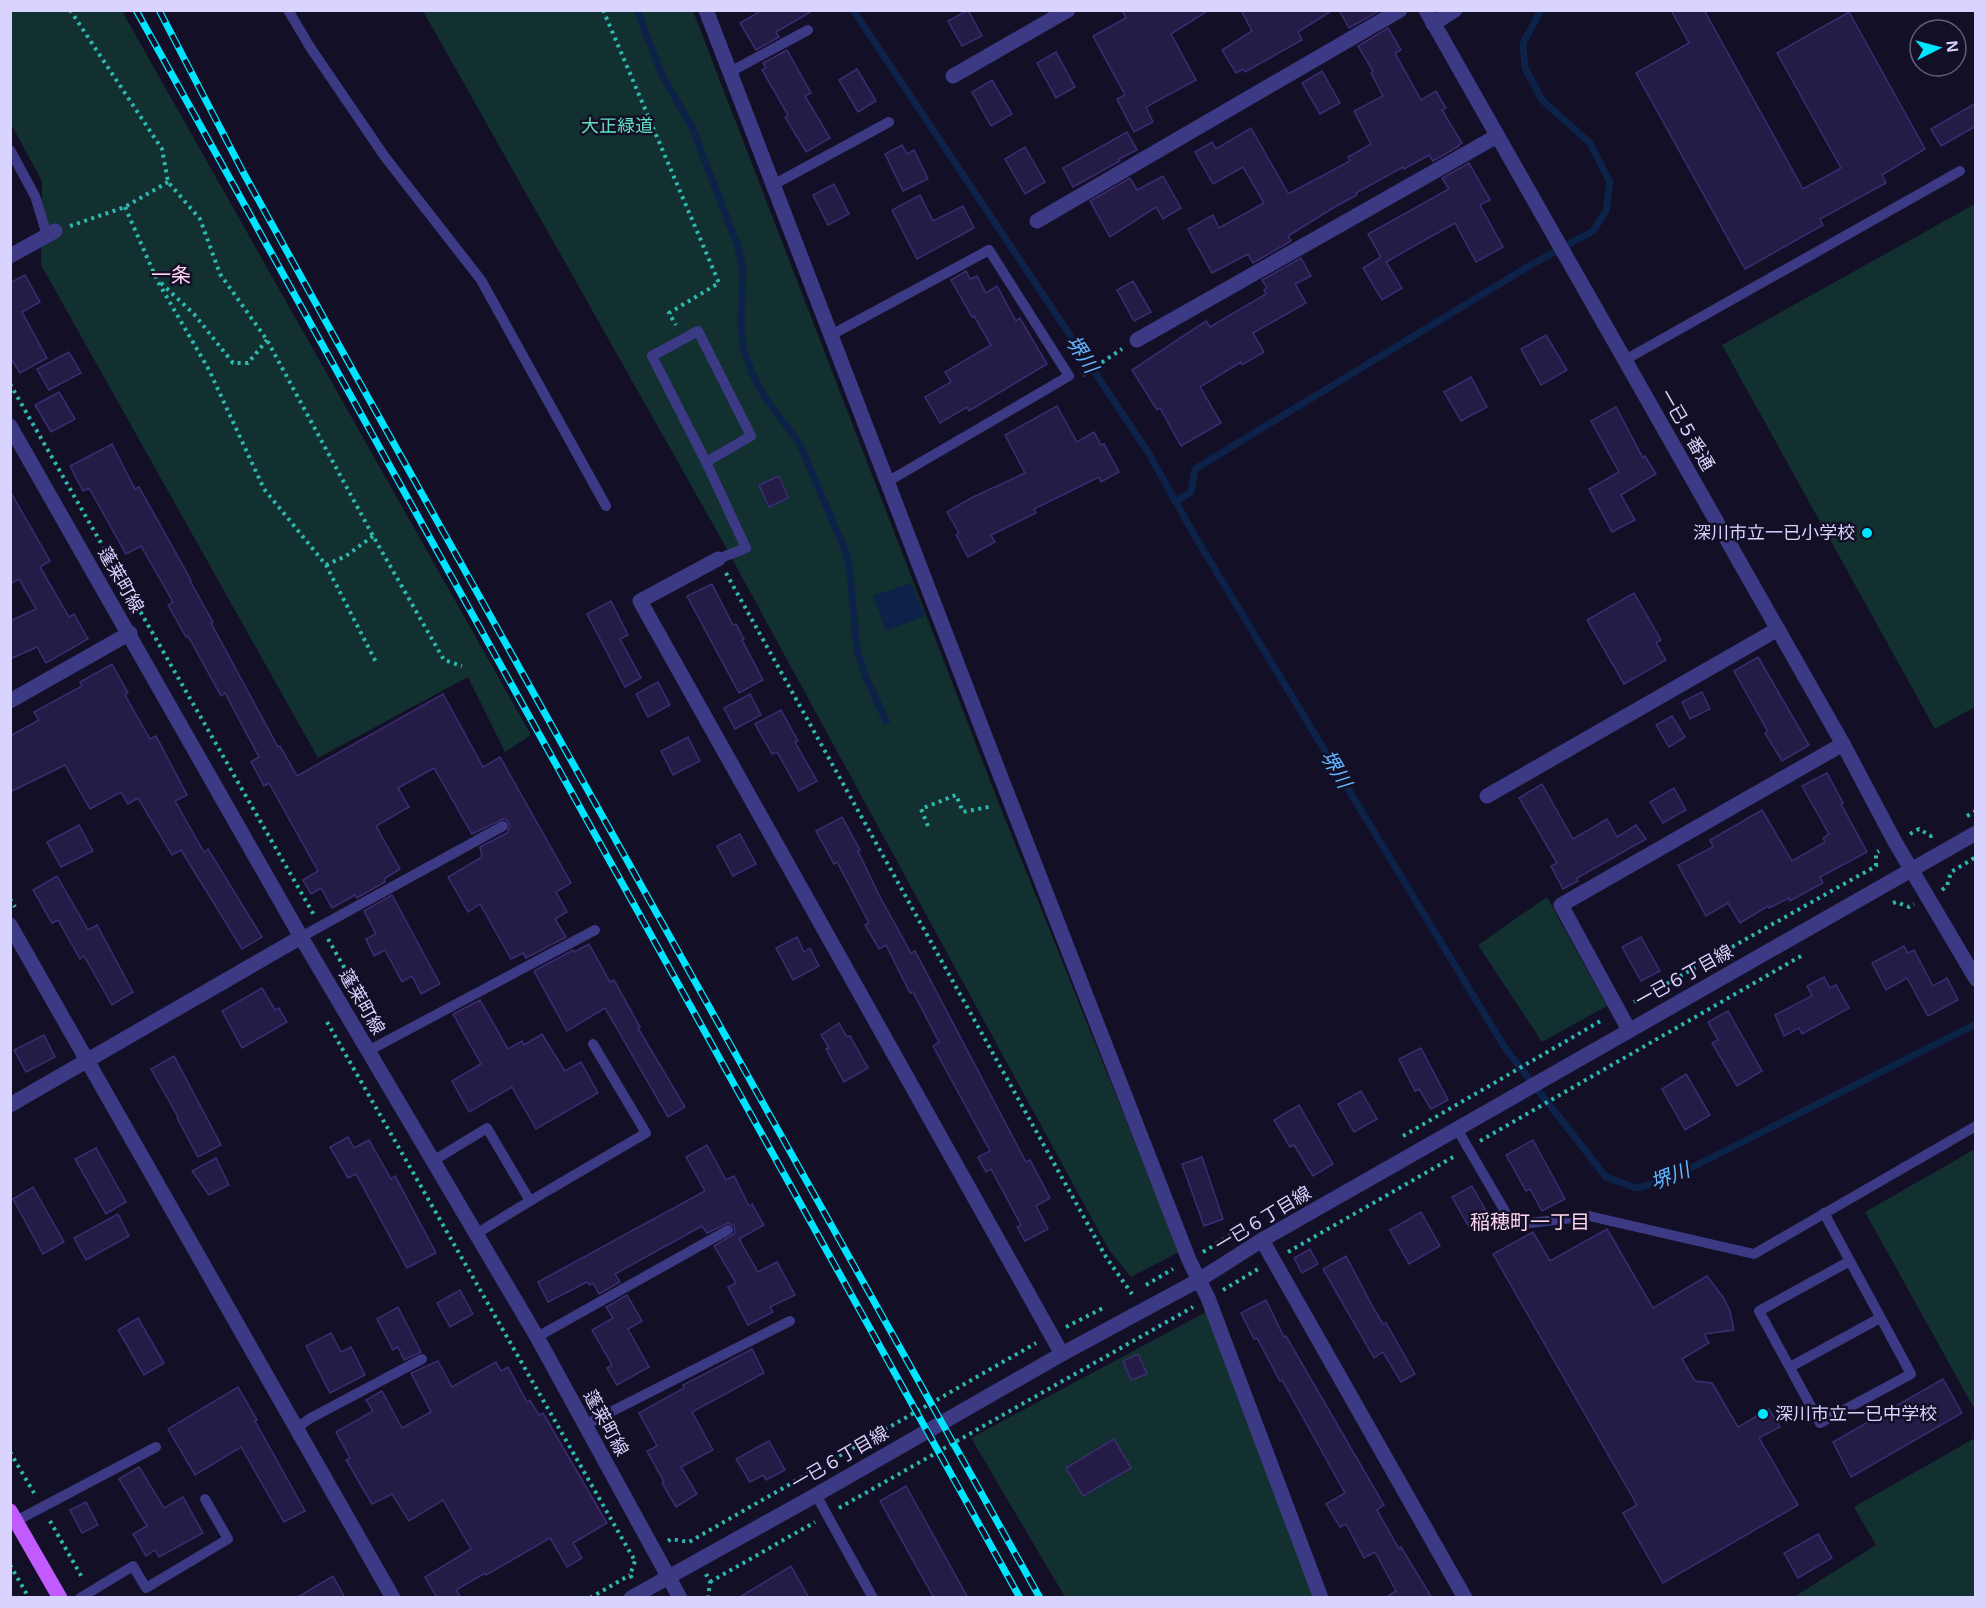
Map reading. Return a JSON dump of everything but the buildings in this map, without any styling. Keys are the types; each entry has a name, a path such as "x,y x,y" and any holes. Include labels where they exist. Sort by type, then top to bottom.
{"main road":[{"path":"12,1516 60,1598"}],"street":[{"path":"706,10 1189,1260 1208,1298 1321,1598"},
{"path":"953,76 1068,10"},
{"path":"1037,221 1400,10"},
{"path":"1429,17 1455,10"},
{"name":"一已５番通","path":"1429,17 1843,744 1895,842 1976,979"},
{"path":"1137,340 1497,136"},
{"path":"10,256 51,233"},
{"name":"蓬莱町線","path":"10,426 130,633 301,937 537,1337 680,1598"},
{"path":"717,558 640,601 1062,1354"},
{"path":"1487,796 1778,629"},
{"path":"10,701 130,633"},
{"path":"1629,1030 1561,904 1843,744"},
{"name":"一已６丁目線","path":"631,1598 1062,1354 1199,1280 1262,1240 1976,833"},
{"path":"10,925 393,1598"},
{"path":"10,1105 301,937"},
{"path":"1262,1240 1464,1598"}],"lane":[{"path":"288,10 310,47 386,157 481,280 606,506"},
{"path":"730,72 808,30"},
{"path":"773,185 889,122"},
{"path":"10,150 35,196 51,233"},
{"path":"1625,360 1960,171"},
{"path":"831,335 989,250 1069,376 887,482"},
{"path":"705,462 751,436 698,331 652,356 746,548 717,558"},
{"path":"301,937 503,826"},
{"path":"368,1051 595,930"},
{"path":"476,1234 646,1133 593,1044"},
{"path":"1457,1129 1513,1225 1589,1216 1754,1254 1976,1126"},
{"path":"432,1161 487,1128 530,1201"},
{"path":"1824,1213 1850,1261 1880,1318 1911,1374 1820,1423 1759,1311 1850,1261"},
{"path":"537,1337 728,1230"},
{"path":"1790,1367 1880,1318"},
{"path":"585,1425 790,1321"},
{"path":"297,1428 309,1419 422,1359"},
{"path":"12,1516 42,1508 156,1447"},
{"path":"816,1495 873,1598"},
{"path":"85,1595 133,1566 146,1588 228,1539 205,1499"}],"path":[{"path":"70,10 162,149 168,182 200,219 220,274 267,340 373,536 444,660 462,666"},
{"path":"603,10 718,283 669,313 684,338"},
{"path":"51,233 125,207 168,182"},
{"path":"125,207 157,279 209,370 264,489 326,566 377,664"},
{"path":"157,279 194,314 233,363 248,363 267,340"},
{"path":"1078,378 1108,359"},
{"path":"10,384 386,1041"},
{"path":"326,566 346,556 373,536"},
{"path":"717,558 1100,1247 1132,1294"},
{"path":"928,826 921,809 956,795 963,812 994,806 992,795"},
{"path":"1958,821 1976,811"},
{"path":"1395,1140 1876,866 1876,853 1895,842 1919,829 1931,836 1940,831"},
{"path":"1886,908 1896,902 1909,907 1927,898 1947,886 1951,872 1976,857"},
{"path":"710,1582 1803,955"},
{"path":"1122,1299 1241,1230"},
{"path":"688,1542 1051,1335 1112,1304"},
{"path":"10,1452 42,1508 85,1595"},
{"path":"665,1529 671,1539"},
{"path":"10,1565 28,1598"},
{"path":"590,1598 630,1575"}],"green space":[{"path":"10,11 122,11 531,735 505,752 468,677 318,758 41,265 42,181 11,124"},
{"name":"大正緑道","path":"423,11 693,11 1001,809 1179,1252 1131,1277 1109,1250 718,533"},
{"path":"1975,204 1975,707 1935,729 1722,345"},
{"path":"1547,897 1607,1006 1542,1042 1478,945"},
{"path":"1975,1149 1975,1410 1865,1212"},
{"path":"1206,1312 1313,1597 1065,1597 971,1438"},
{"path":"1975,1438 1975,1597 1794,1597 1876,1545 1854,1507"}],"water":[{"path":"911,583 925,616 886,631 873,596"}],"waterway":[{"path":"637,10 662,75 692,127 738,247 743,269 741,322 743,347 752,373 766,399 799,443 846,552 857,650 886,721"},
{"name":"堺川","path":"853,10 1148,452 1196,538 1505,1048 1606,1177 1636,1188 1667,1180 1976,1024"},
{"path":"1175,502 1191,492 1195,469 1529,266 1593,231 1606,211 1610,182 1590,143 1542,100 1525,68 1523,43 1541,10"}],"railway":[{"path":"136,10 1020,1598"},
{"path":"159,10 243,172 351,367 1040,1598"}],"place":[{"name":"深川市立一已小学校","path":"1867,533"},
{"name":"深川市立一已中学校","path":"1763,1414"}],"district":[{"name":"一条","path":"171,275"},
{"name":"稲穂町一丁目","path":"1530,1222"}]}
